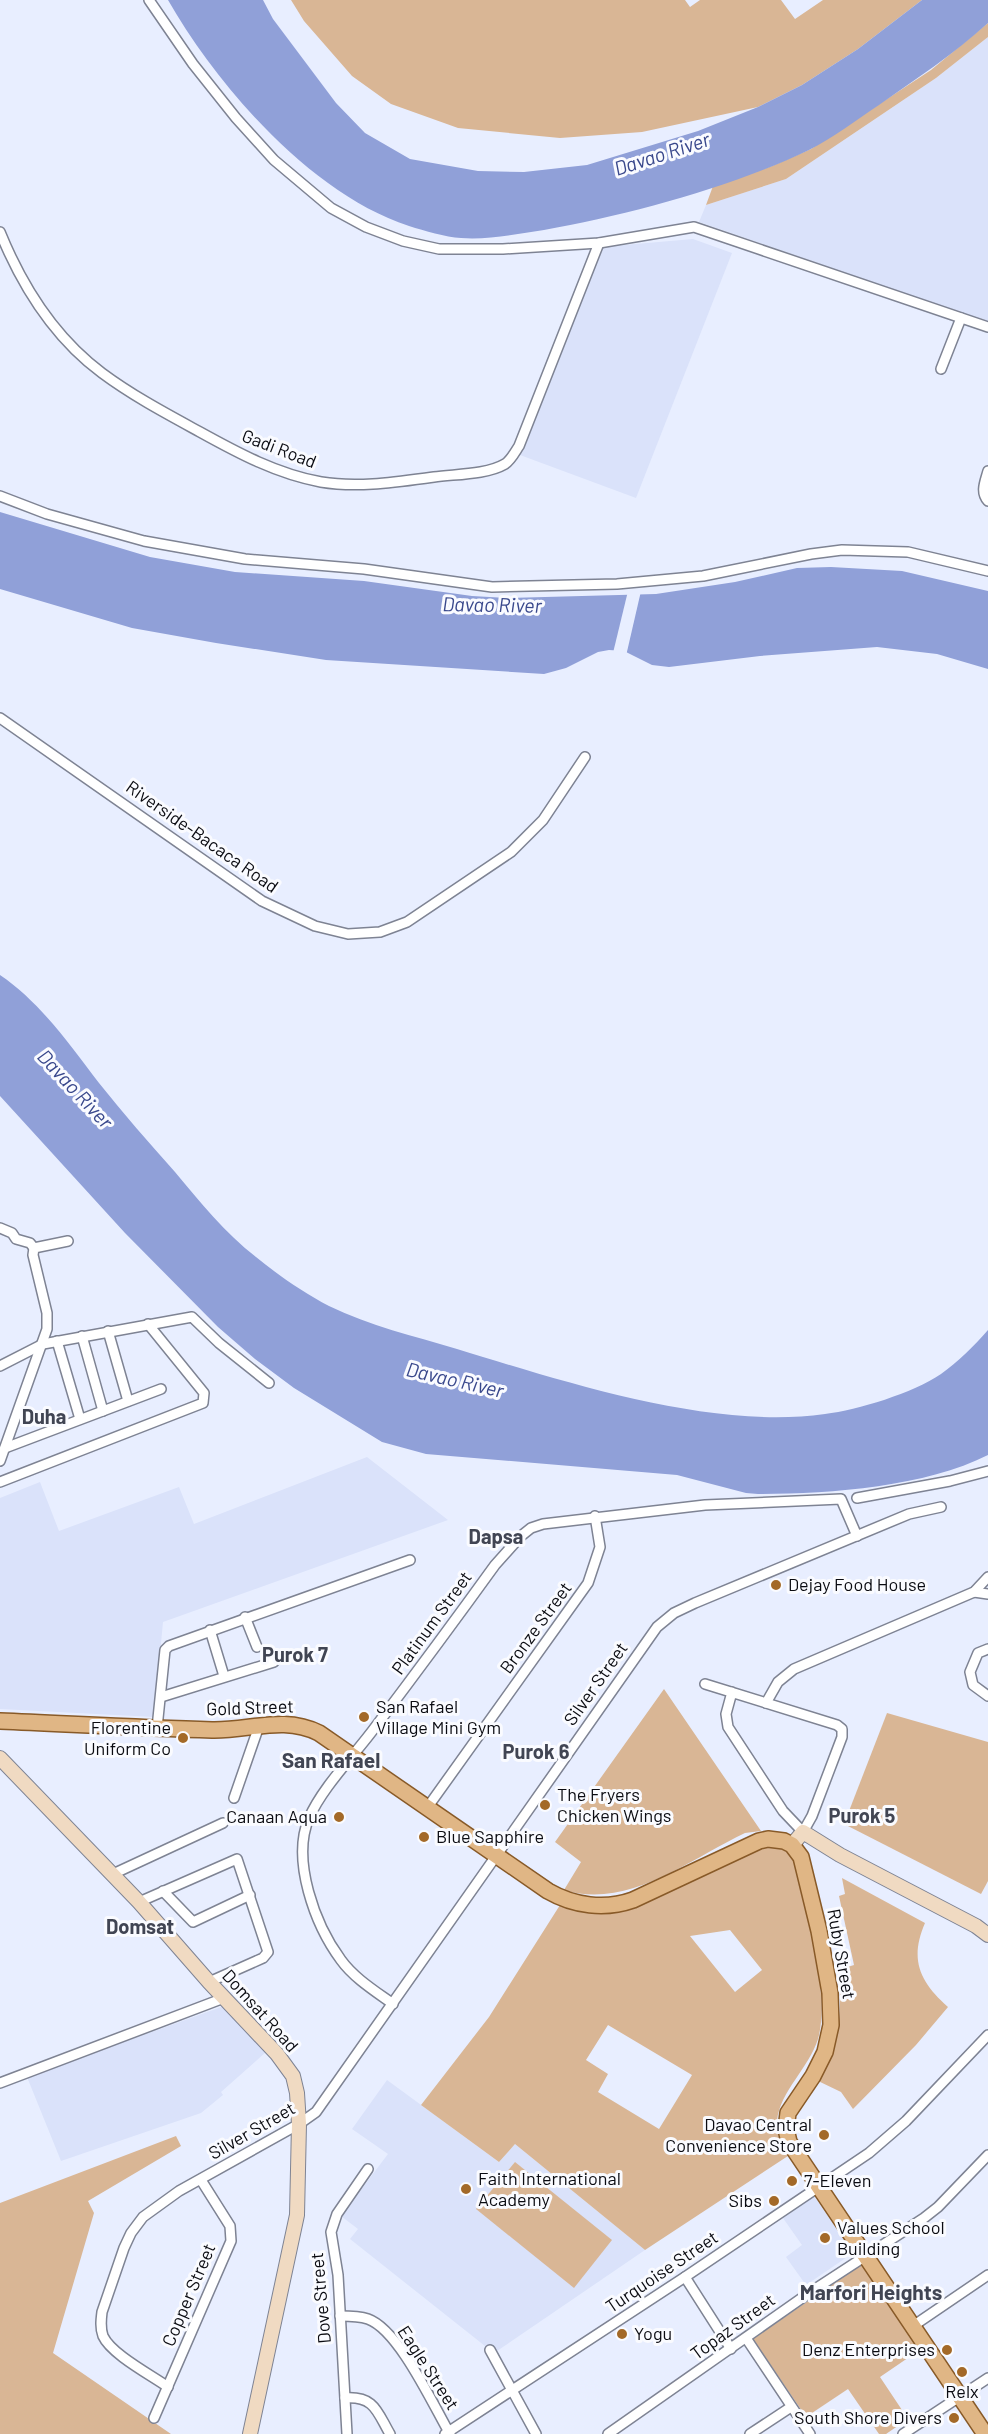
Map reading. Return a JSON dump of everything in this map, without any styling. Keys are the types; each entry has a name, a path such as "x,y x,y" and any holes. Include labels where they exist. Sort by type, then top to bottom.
{"main road":[{"name":"Gold Street","path":"0,1721 224,1730 282,1723 300,1725 320,1733 559,1898 579,1904 611,1905 645,1896 759,1841 776,1839 792,1845"},
{"name":"Ruby Street","path":"792,1845 801,1857 807,1876 827,1971 831,2009 825,2052 813,2076 791,2107 786,2120 789,2142 985,2434"}],"street":[{"path":"149,0 193,64 228,109 274,160 331,208 366,227 403,241 439,249 503,249 599,243 687,228 701,228 988,327"},
{"name":"Gadi Road","path":"0,232 16,268 53,325 76,351 102,373 183,423 263,464 321,482 354,484 378,484 482,470 505,463 519,446 599,243"},
{"path":"941,369 961,318"},
{"path":"988,471 983,490 988,501"},
{"path":"0,496 47,514 144,541 245,559 364,568 492,587 617,584 703,576 842,550 908,552 988,571"},
{"name":"Riverside-Bacaca Road","path":"1,721 262,901 315,926 348,934 380,932 407,922 511,852 543,819 585,757"},
{"path":"0,1228 12,1233 16,1239 30,1243 34,1248 33,1255 48,1318 43,1344 2,1455"},
{"path":"34,1248 68,1241"},
{"path":"0,1366 43,1344 188,1317 195,1318 219,1343 269,1383"},
{"path":"0,1482 203,1403 204,1393 148,1324"},
{"path":"108,1331 128,1401"},
{"path":"82,1336 103,1411"},
{"path":"57,1341 80,1419"},
{"path":"2,1455 80,1419 161,1389"},
{"path":"856,1498 940,1483 988,1471"},
{"name":"Platinum Street","path":"393,2004 357,1977 329,1942 305,1876 302,1857 308,1821 326,1791 354,1757 495,1565 521,1536 531,1528 543,1524 595,1516 705,1505 841,1499 857,1536"},
{"name":"Silver Street","path":"201,2180 316,2112 651,1635 665,1619 684,1608 918,1511 941,1507"},
{"name":"Bronze Street","path":"427,1808 588,1583 600,1547 595,1516"},
{"path":"157,1728 167,1647 245,1617 410,1560"},
{"path":"766,1703 778,1682 794,1669 974,1592 988,1577"},
{"path":"974,1592 988,1594"},
{"path":"245,1617 257,1647"},
{"path":"210,1630 224,1676"},
{"path":"988,1650 978,1653 970,1672 972,1685 988,1696"},
{"path":"160,1697 274,1662"},
{"path":"705,1684 837,1725 842,1729 842,1737 812,1816 792,1845"},
{"path":"732,1692 726,1714 728,1727 783,1811 803,1832 834,1852 976,1926 988,1935"},
{"path":"234,1798 259,1726"},
{"name":"Domsat Road","path":"0,1758 140,1902 209,1982 277,2054 293,2076 297,2093 299,2124 297,2215 250,2434"},
{"path":"113,1874 223,1823"},
{"path":"140,1902 237,1859 268,1952 262,1958 209,1982"},
{"path":"163,1892 193,1922 250,1895"},
{"path":"0,2083 224,1998"},
{"name":"Turquoise Street","path":"448,2433 819,2188 886,2139 988,2036"},
{"name":"Topaz Street","path":"608,2434 865,2255 938,2207 988,2155"},
{"name":"Dove Street","path":"347,2434 332,2225 368,2169"},
{"path":"168,2388 107,2343 100,2324 102,2312 131,2233 155,2207 201,2180"},
{"name":"Copper Street","path":"154,2418 231,2241 230,2226 201,2180"},
{"path":"913,2326 988,2275"},
{"path":"685,2277 731,2349"},
{"name":"Eagle Street","path":"340,2316 368,2319 383,2328 396,2341 448,2433"},
{"path":"746,2338 810,2434"},
{"path":"490,2350 536,2434"},
{"path":"903,2434 988,2378"},
{"path":"345,2398 358,2397 368,2401 390,2434"},
{"path":"750,2434 791,2407"}],"shaded area":[{"path":"291,0 685,0 690,7 700,0 781,0 795,19 823,0 922,0 858,49 802,85 758,107 642,132 560,138 458,128 391,104 352,76 304,21"},
{"path":"988,23 988,37 936,78 786,179 706,205 713,186 772,166 811,149 931,70"},
{"path":"988,37 988,322 699,222 706,205 786,179 936,78"},
{"path":"693,239 732,253 636,498 520,455 601,247"},
{"path":"367,1457 448,1520 163,1622 154,1717 0,1709 0,1498 40,1482 59,1531 179,1487 194,1524"},
{"path":"664,1689 761,1831 745,1833 658,1879 635,1888 612,1893 588,1894 564,1890 581,1862 555,1842"},
{"path":"887,1713 988,1742 988,1881 981,1894 844,1824"},
{"path":"769,1846 785,1851 796,1865 811,1922 818,1964 822,2005 818,2039 779,2110 777,2130 791,2154 645,2250 515,2144 499,2162 421,2105 489,2017 560,1905 580,1911","holes":["730,1930 762,1970 735,1992 690,1936","608,2025 692,2075 659,2129 598,2092 608,2074 586,2060"]},
{"path":"842,1878 925,1923 918,1948 920,1970 930,1989 948,2007 916,2045 853,2109 841,2092 816,2080 835,2040 838,2027 840,2001 838,1970 854,1965 839,1896 845,1894"},
{"path":"224,2006 266,2052 221,2092 223,2095 201,2113 61,2161 27,2077"},
{"name":"Faith International Academy","path":"387,2080 499,2162 515,2144 645,2250 497,2351 485,2346 350,2239 358,2229 341,2216 388,2154 352,2129"},
{"path":"176,2136 181,2146 88,2201 94,2213 53,2353 171,2434 0,2434 0,2203"},
{"path":"515,2162 612,2240 574,2288 476,2209"},
{"name":"Values School Building","path":"814,2196 853,2253 806,2285 786,2257 802,2245 783,2218"},
{"path":"865,2262 921,2349 880,2377 908,2419 886,2434 879,2434 848,2389 806,2417 753,2339"}],"water":[{"name":"Davao River","path":"168,0 263,0 273,19 336,103 365,133 410,159 478,171 524,172 587,165 698,131 758,107 802,85 858,49 922,0 988,0 988,23 935,66 844,129 809,150 779,163 713,188 644,208 544,230 503,236 461,238 428,232 373,211 337,189 303,163 270,134 240,101 213,68"},
{"name":"Davao River","path":"0,512 150,557 235,572 364,581 472,596 507,598 656,594 735,582 797,568 831,567 902,571 988,591 988,669 937,654 877,647 760,656 669,667 652,665 624,651 609,650 598,652 566,668 544,674 326,660 216,643 132,628 0,589"},
{"name":"Davao River","path":"0,975 28,998 54,1025 117,1105 223,1227 273,1270 329,1306 392,1330 544,1375 639,1400 734,1415 781,1417 825,1414 853,1409 916,1388 941,1374 966,1354 988,1330 988,1455 935,1475 906,1481 845,1490 758,1494 677,1475 426,1454 382,1442 294,1388 218,1327 125,1233 0,1096"}],"pier":[{"path":"628,591 641,591 626,656 613,653"}],"place":[{"name":"Dejay Food House","path":"776,1585"},
{"name":"San Rafael Village Mini Gym","path":"364,1717"},
{"name":"Florentine Uniform Co","path":"183,1738"},
{"name":"The Fryers Chicken Wings","path":"545,1805"},
{"name":"Canaan Aqua","path":"339,1817"},
{"name":"Blue Sapphire","path":"424,1837"},
{"name":"Davao Central Convenience Store","path":"824,2135"},
{"name":"7-Eleven","path":"792,2181"},
{"name":"Faith International Academy","path":"466,2189"},
{"name":"Sibs","path":"774,2201"},
{"name":"Values School Building","path":"825,2238"},
{"name":"Yogu","path":"622,2334"},
{"name":"Denz Enterprises","path":"947,2350"},
{"name":"Relx","path":"962,2372"},
{"name":"South Shore Divers","path":"954,2418"}],"district":[{"name":"Duha","path":"44,1417"},
{"name":"Dapsa","path":"496,1537"},
{"name":"Purok 7","path":"295,1655"},
{"name":"Purok 6","path":"536,1752"},
{"name":"San Rafael","path":"331,1761"},
{"name":"Purok 5","path":"862,1816"},
{"name":"Domsat","path":"140,1927"},
{"name":"Marfori Heights","path":"871,2293"}]}
